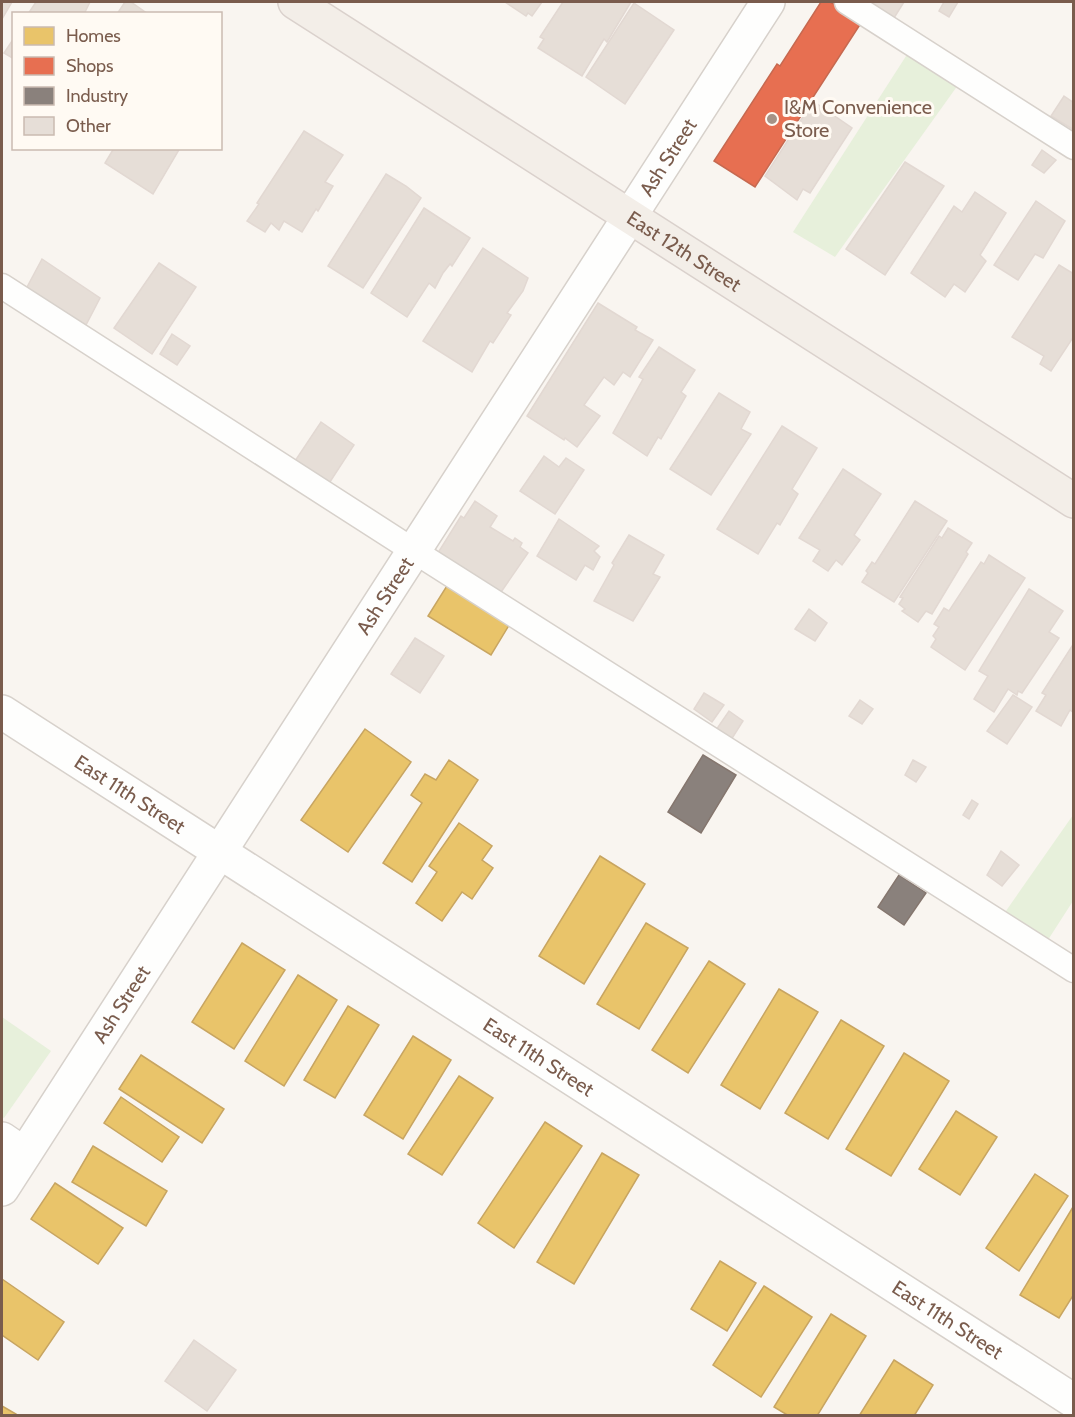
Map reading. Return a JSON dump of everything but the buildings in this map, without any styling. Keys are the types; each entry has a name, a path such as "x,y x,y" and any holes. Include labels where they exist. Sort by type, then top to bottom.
{"main road":[{"name":"East 12th Street","path":"295,2 1074,501"}],"street":[{"name":"Ash Street","path":"2,1189 13,1146 220,852 768,2"},
{"name":"East 11th Street","path":"2,712 1074,1401"}],"lane":[{"path":"847,2 1074,147"},
{"path":"2,286 1074,970"}],"green space":[{"path":"908,53 958,85 835,257 793,232"},
{"path":"1073,815 1073,901 1046,943 1001,918"},
{"path":"2,1017 51,1051 4,1118 2,1117"}],"place":[{"name":"I&M Convenience Store","path":"772,119"}]}
